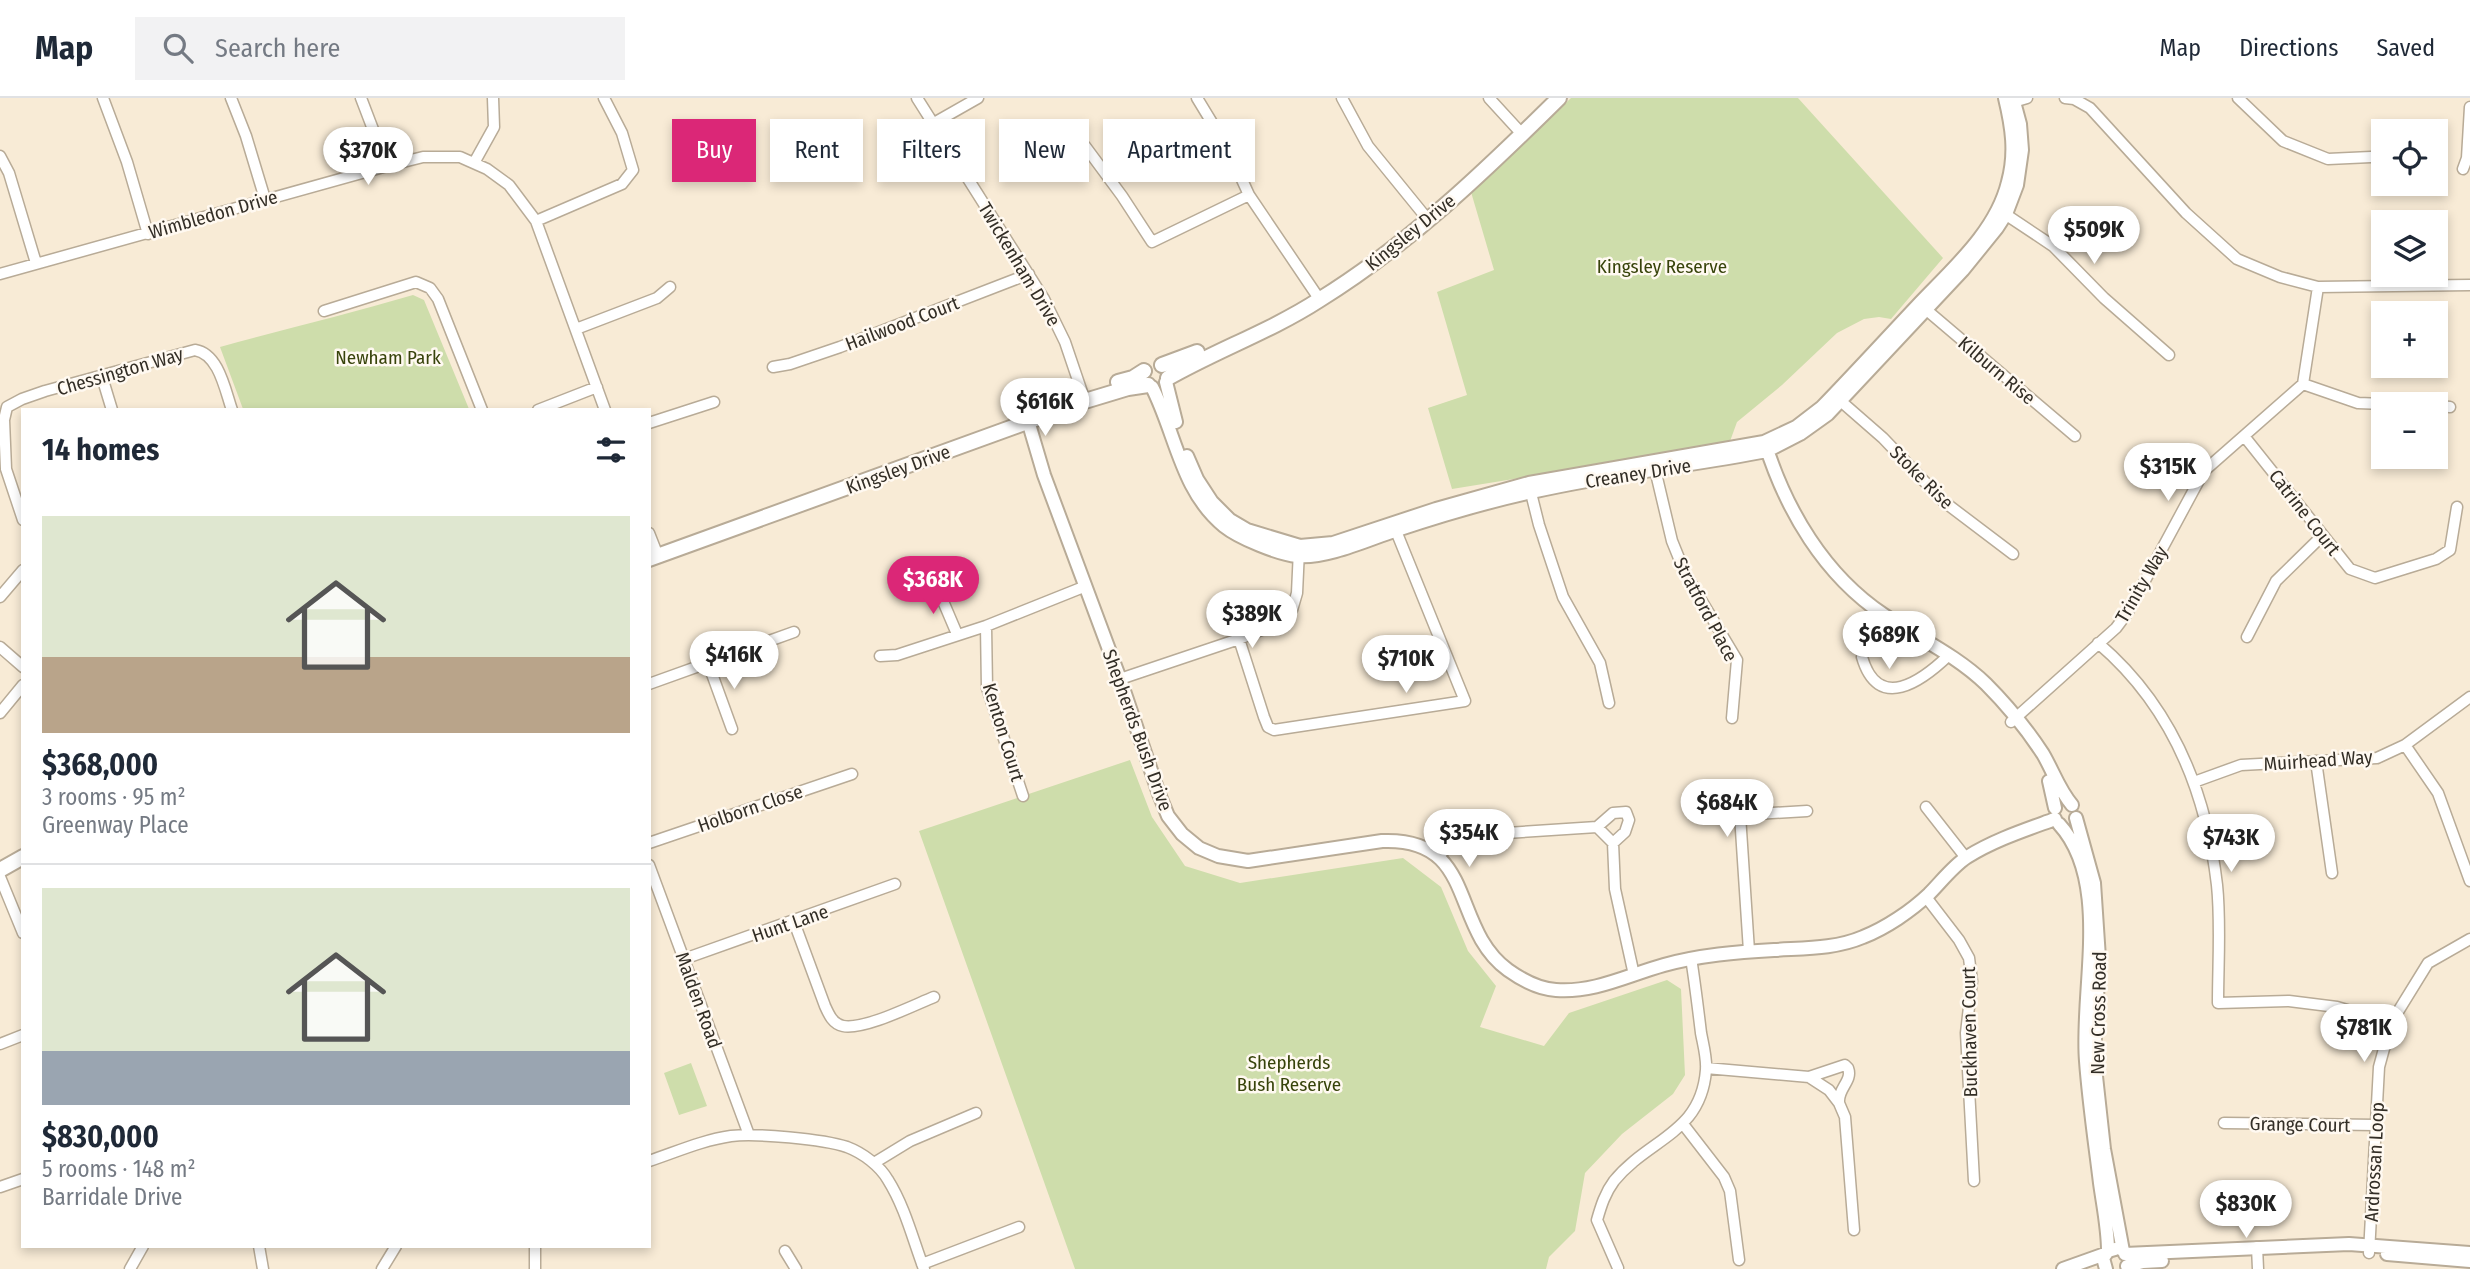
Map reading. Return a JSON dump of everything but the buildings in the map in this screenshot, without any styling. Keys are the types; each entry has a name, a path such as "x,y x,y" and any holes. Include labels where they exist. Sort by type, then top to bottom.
{"main road":[{"name":"Kingsley Drive","path":"1519,131 1547,98"},
{"name":"Kingsley Drive","path":"653,554 1084,397 1157,378 1252,338 1387,254 1519,131 1559,98"},
{"path":"0,860 21,849"},
{"path":"0,870 21,859"}],"street":[{"path":"103,98 127,162 148,234"},
{"path":"231,98 246,136 264,199"},
{"path":"361,98 387,166"},
{"path":"474,163 494,127 493,98"},
{"path":"536,221 622,184 633,170 622,134 604,98"},
{"name":"Twickenham Drive","path":"918,98 931,119"},
{"path":"942,119 978,98"},
{"path":"1197,98 1228,149 1249,195 1317,296"},
{"path":"1342,98 1368,146 1426,218"},
{"path":"1489,98 1519,131"},
{"path":"2071,98 2090,108 2186,213 2237,259 2280,277 2318,287 2470,285"},
{"path":"2238,98 2283,141 2328,159 2371,157"},
{"name":"Creaney Drive","path":"1157,378 1192,468 1212,502 1230,520 1247,530 1299,551 1334,551 1394,527 1530,488 1762,447 1815,425 1837,397 1922,307 1983,248 2017,185 2022,150 2020,124 2013,100"},
{"path":"2463,169 2468,158 2470,107"},
{"path":"1089,151 1122,195 1152,242 1249,195"},
{"path":"0,156 9,173 36,263"},
{"name":"Wimbledon Drive","path":"0,274 387,166 423,158 460,157 487,169 509,185 536,221 604,408"},
{"name":"Twickenham Drive","path":"971,182 1055,318 1084,397"},
{"path":"2002,212 2053,246 2104,298 2169,355"},
{"name":"Hailwood Court","path":"773,367 840,347 1029,274"},
{"path":"324,311 416,282 430,288 438,299 481,408"},
{"path":"576,329 657,298 670,286"},
{"path":"2318,287 2303,384 2358,403 2371,404"},
{"name":"Kilburn Rise","path":"1922,307 2074,436"},
{"name":"Chessington Way","path":"21,514 6,469 4,420 7,407 22,399 188,351 203,351 214,363 231,408"},
{"path":"102,377 111,408"},
{"name":"Trinity Way","path":"2015,720 2116,628 2128,612 2204,471 2303,384"},
{"path":"543,408 597,387"},
{"name":"Stoke Rise","path":"1837,397 1883,438 1943,501 2014,554"},
{"path":"651,422 714,401"},
{"name":"Shepherds Bush Drive","path":"1023,419 1168,816 1182,834 1199,848 1218,856 1248,861 1402,840 1422,846 1438,856"},
{"name":"Catrine Court","path":"2245,436 2350,569 2375,578 2435,559 2451,550 2457,507"},
{"name":"New Cross Road","path":"1762,447 1809,539 1846,583 1882,619 1983,681 2044,757 2074,811 2095,883 2099,958 2094,1058 2104,1149 2125,1260"},
{"name":"Stratford Place","path":"1654,465 1672,541 1685,573 1737,660 1732,718"},
{"path":"1530,488 1538,525 1563,597 1600,663 1609,704"},
{"path":"1239,639 1264,717 1268,727 1274,730 1465,701 1394,527"},
{"path":"2247,636 2276,581 2323,535"},
{"path":"1119,679 1279,623 1292,610 1297,593 1299,551"},
{"path":"0,597 21,572"},
{"path":"880,656 898,655 985,626 1086,586"},
{"path":"937,587 957,634"},
{"path":"1882,619 1862,657 1873,680 1883,686 1914,684 1946,658"},
{"name":"Kenton Court","path":"985,626 987,688 1023,796"},
{"path":"651,683 794,632"},
{"path":"2098,643 2124,665 2156,705 2171,729 2193,782 2207,825 2217,888 2218,1003 2289,1001 2337,1007 2391,1023"},
{"path":"0,647 21,665"},
{"path":"708,663 733,729"},
{"path":"0,713 21,687"},
{"name":"Muirhead Way","path":"2193,782 2241,765 2377,758 2405,745 2470,697"},
{"name":"New Cross Road","path":"2015,720 2044,770 2052,791 2056,817 2075,846 2086,884 2090,958 2085,1058 2106,1253 2103,1261 2106,1269"},
{"path":"2405,745 2438,793 2470,881"},
{"path":"2316,761 2332,873"},
{"name":"Holborn Close","path":"651,843 852,774"},
{"path":"1612,843 1625,832 1629,820 1626,812 1613,813 1597,827 1461,836 1438,856 1454,875 1474,928 1492,956 1516,976 1539,987 1556,990 1588,989 1691,958 1836,945 1863,937 1888,924 1926,897 1966,858 2056,817 2061,803 2074,811 2068,825 2056,817"},
{"path":"1926,807 1966,858"},
{"path":"1749,951 1740,815 1807,811"},
{"path":"1597,827 1612,843 1615,889 1634,975"},
{"name":"Malden Road","path":"651,870 750,1135"},
{"path":"0,877 21,928"},
{"name":"Hunt Lane","path":"684,959 895,884"},
{"name":"Buckhaven Court","path":"1926,897 1959,940 1969,958 1972,981 1965,1033 1974,1181"},
{"path":"794,922 831,1020 841,1026 862,1025 934,998"},
{"name":"Ardrossan Loop","path":"2370,1249 2379,1067 2391,1023 2428,963 2470,939"},
{"path":"1618,1268 1597,1220 1604,1196 1615,1180 1639,1157 1683,1125 1694,1111 1701,1095 1706,1068 1691,958"},
{"path":"0,1044 21,1036"},
{"path":"1706,1068 1809,1077 1845,1065 1850,1073 1839,1096 1839,1103"},
{"path":"1809,1077 1829,1090 1839,1103 1845,1118 1854,1230"},
{"path":"874,1163 910,1140 976,1113"},
{"name":"Grange Court","path":"2224,1123 2376,1125"},
{"path":"1683,1125 1724,1177 1730,1191 1739,1260"},
{"path":"651,1160 729,1136 800,1139 847,1147 874,1163 888,1179 923,1266 1019,1227"},
{"path":"0,1187 21,1180"},
{"path":"130,1269 142,1248"},
{"path":"259,1248 263,1269"},
{"path":"382,1269 395,1248"},
{"path":"535,1248 535,1269"},
{"path":"2063,1269 2115,1249 2125,1260 2258,1257 2370,1249 2470,1253"},
{"path":"2370,1249 2470,1261"},
{"path":"785,1251 796,1269"}],"green space":[{"name":"Kingsley Reserve","path":"1571,98 1798,98 1943,258 1891,319 1864,319 1837,333 1782,385 1737,422 1729,444 1452,489 1428,408 1467,395 1437,292 1494,270 1471,192"},
{"name":"Newham Park","path":"413,295 424,300 469,408 243,408 220,347"},
{"name":"Shepherds Bush Reserve","path":"1130,760 1152,817 1185,866 1240,883 1403,858 1441,887 1468,951 1496,986 1480,1027 1544,1046 1569,1013 1667,980 1681,989 1685,1075 1673,1094 1622,1134 1585,1173 1575,1231 1549,1257 1546,1269 1075,1269 919,831"},
{"path":"691,1063 707,1106 679,1115 664,1073"}]}
